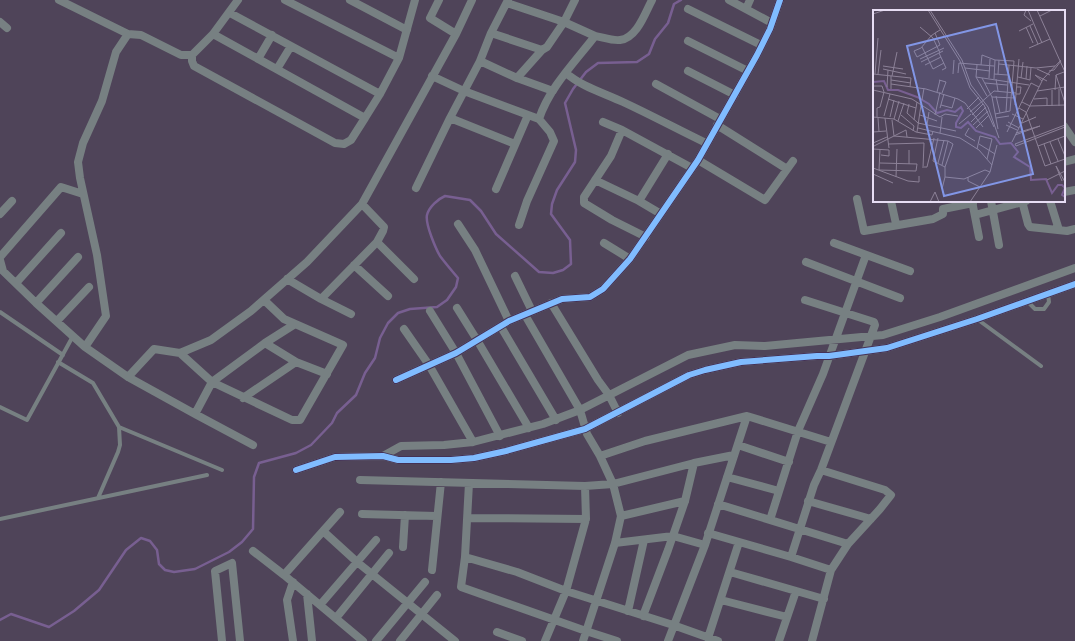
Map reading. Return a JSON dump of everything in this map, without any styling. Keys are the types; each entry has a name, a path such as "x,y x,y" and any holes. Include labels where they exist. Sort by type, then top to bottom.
{"street":[{"path":"59,0 128,34 141,35 181,55 192,55 213,34 230,13 238,0"},
{"path":"285,0 399,58"},
{"path":"350,0 362,3 407,30"},
{"path":"192,55 194,66 335,143 344,144 352,140 380,94 399,58 415,0"},
{"path":"439,0 430,18 456,34"},
{"path":"128,376 154,349 180,353 211,340 251,311 307,262 362,204 456,34 472,0"},
{"path":"416,188 480,61 507,1 564,22 595,36 620,40 630,36 639,25 652,0"},
{"path":"730,0 772,22"},
{"path":"746,9 750,0"},
{"path":"396,380 456,353 509,321 562,299 590,297 603,289 630,259 698,160 706,143 748,71 772,22 780,0"},
{"path":"518,78 542,50 547,47 564,22 573,1"},
{"path":"688,9 761,45"},
{"path":"230,13 380,94"},
{"path":"0,22 7,28"},
{"path":"492,33 542,50"},
{"path":"85,347 106,316 97,255 83,194 78,162 83,144 102,101 116,52 128,34"},
{"path":"213,34 365,118"},
{"path":"258,59 272,35"},
{"path":"539,119 544,105 553,91 569,76 595,36"},
{"path":"688,41 748,71"},
{"path":"277,69 290,46"},
{"path":"480,61 518,78 553,91"},
{"path":"688,71 735,95"},
{"path":"432,76 464,91 539,119 550,132 554,141 527,201 519,225"},
{"path":"569,76 588,87 623,102 706,143"},
{"path":"656,84 719,122 787,169"},
{"path":"496,189 528,115"},
{"path":"450,118 516,144"},
{"path":"603,122 622,130 692,168"},
{"path":"622,130 611,156 584,197 584,203 612,220 646,237"},
{"path":"1065,130 1075,142"},
{"path":"639,201 668,154"},
{"path":"1065,162 1075,159"},
{"path":"698,160 765,200 793,161"},
{"path":"595,180 639,201 661,214"},
{"path":"83,194 61,187 0,259 3,271 85,347 128,376 253,445"},
{"path":"1065,192 1075,190"},
{"path":"857,199 864,231 896,224 933,219 943,214 942,205 972,202 979,237"},
{"path":"0,214 12,200"},
{"path":"891,202 896,224"},
{"path":"991,202 999,245"},
{"path":"975,215 1020,202"},
{"path":"1023,202 1030,227 1067,231 1075,230"},
{"path":"1050,202 1059,230"},
{"path":"321,299 376,242 383,231 384,227 362,204"},
{"path":"458,224 475,250 509,321"},
{"path":"16,283 61,233"},
{"path":"376,242 414,279"},
{"path":"604,243 630,259"},
{"path":"834,243 910,271"},
{"path":"770,520 798,431 829,356 866,255"},
{"path":"36,303 78,257"},
{"path":"806,262 900,298"},
{"path":"354,265 388,296"},
{"path":"383,456 401,446 444,445 473,442 556,420 580,410 688,355 735,345 765,346 882,335 928,321 1075,268"},
{"path":"515,276 528,313 580,410 586,431 613,484 621,516 615,543 583,641"},
{"path":"287,279 321,299 351,314"},
{"path":"296,470 335,457 383,456 398,460 451,460 474,458 586,431 689,375 705,370 741,362 829,356 887,348 977,319 1075,284"},
{"path":"57,321 89,287"},
{"path":"996,297 1000,311"},
{"path":"180,353 212,382 292,420 300,420 343,345 284,319 264,300"},
{"path":"791,557 801,529 808,501 821,470 869,337 875,325 874,322 805,300"},
{"path":"551,303 598,380 609,395 618,413"},
{"path":"457,308 478,340 528,428"},
{"path":"430,311 456,353 500,436"},
{"path":"928,321 931,334"},
{"path":"195,414 212,382 265,342 295,324"},
{"path":"500,327 556,420"},
{"path":"404,329 429,365 473,442"},
{"path":"265,342 296,362 327,374"},
{"path":"243,398 296,362"},
{"path":"600,456 645,441 747,416 831,442"},
{"path":"668,641 705,545 747,416"},
{"path":"738,444 789,462"},
{"path":"360,480 585,486 613,484 694,463 734,455"},
{"path":"643,616 685,501 694,463"},
{"path":"812,641 831,570 848,544 891,495 885,490 821,470"},
{"path":"727,478 779,491"},
{"path":"432,570 436,516 441,482"},
{"path":"469,483 468,518 461,587 617,641"},
{"path":"545,641 566,590 586,519 585,486"},
{"path":"621,516 685,501"},
{"path":"808,501 871,519"},
{"path":"718,504 848,544"},
{"path":"284,575 340,512"},
{"path":"362,514 436,516"},
{"path":"403,547 405,515"},
{"path":"468,518 586,519"},
{"path":"323,531 357,562 455,641"},
{"path":"708,533 831,570"},
{"path":"615,543 673,536 705,545"},
{"path":"320,605 376,540"},
{"path":"628,611 644,540"},
{"path":"708,638 739,542"},
{"path":"253,551 293,582 363,641"},
{"path":"336,618 389,553"},
{"path":"465,557 517,572 718,641"},
{"path":"222,641 215,572 232,563 240,641"},
{"path":"730,572 824,599"},
{"path":"292,641 287,600 293,582"},
{"path":"376,641 425,582"},
{"path":"779,641 796,591"},
{"path":"307,594 312,641"},
{"path":"400,641 437,595"},
{"path":"721,600 787,618"},
{"path":"497,632 522,641"}],"lane":[{"path":"1027,301 1035,310 1044,309 1049,302 1048,294"},
{"path":"0,312 63,355"},
{"path":"977,319 1041,366"},
{"path":"0,407 27,420 73,336"},
{"path":"58,362 93,383 119,427 120,440 118,452 98,498"},
{"path":"119,427 222,470"},
{"path":"0,519 207,475"}],"waterway":[{"path":"0,620 11,614 49,627 74,611 99,590 126,550 141,538 150,541 157,550 159,564 165,570 174,572 195,569 229,552 242,542 253,529 254,477 259,463 296,453 311,445 332,423 337,413 356,395 365,373 375,358 380,338 388,323 398,313 410,309 437,307 447,300 456,287 458,278 440,256 431,236 427,219 430,209 442,197 445,196 470,200 481,211 496,234 539,272 553,273 563,270 571,264 570,240 551,214 552,204 557,190 575,162 576,150 565,103 573,89 586,72 598,63 637,62 649,54 655,39 668,23 674,4 681,0"}],"cycle path":[{"path":"396,380 456,353 509,321 562,299 590,297 603,289 630,259 698,160 757,55 770,29 780,0"},
{"path":"296,470 335,457 383,456 398,460 451,460 474,458 506,451 585,429 689,375 705,370 741,362 829,356 887,348 977,319 1075,284"}]}
